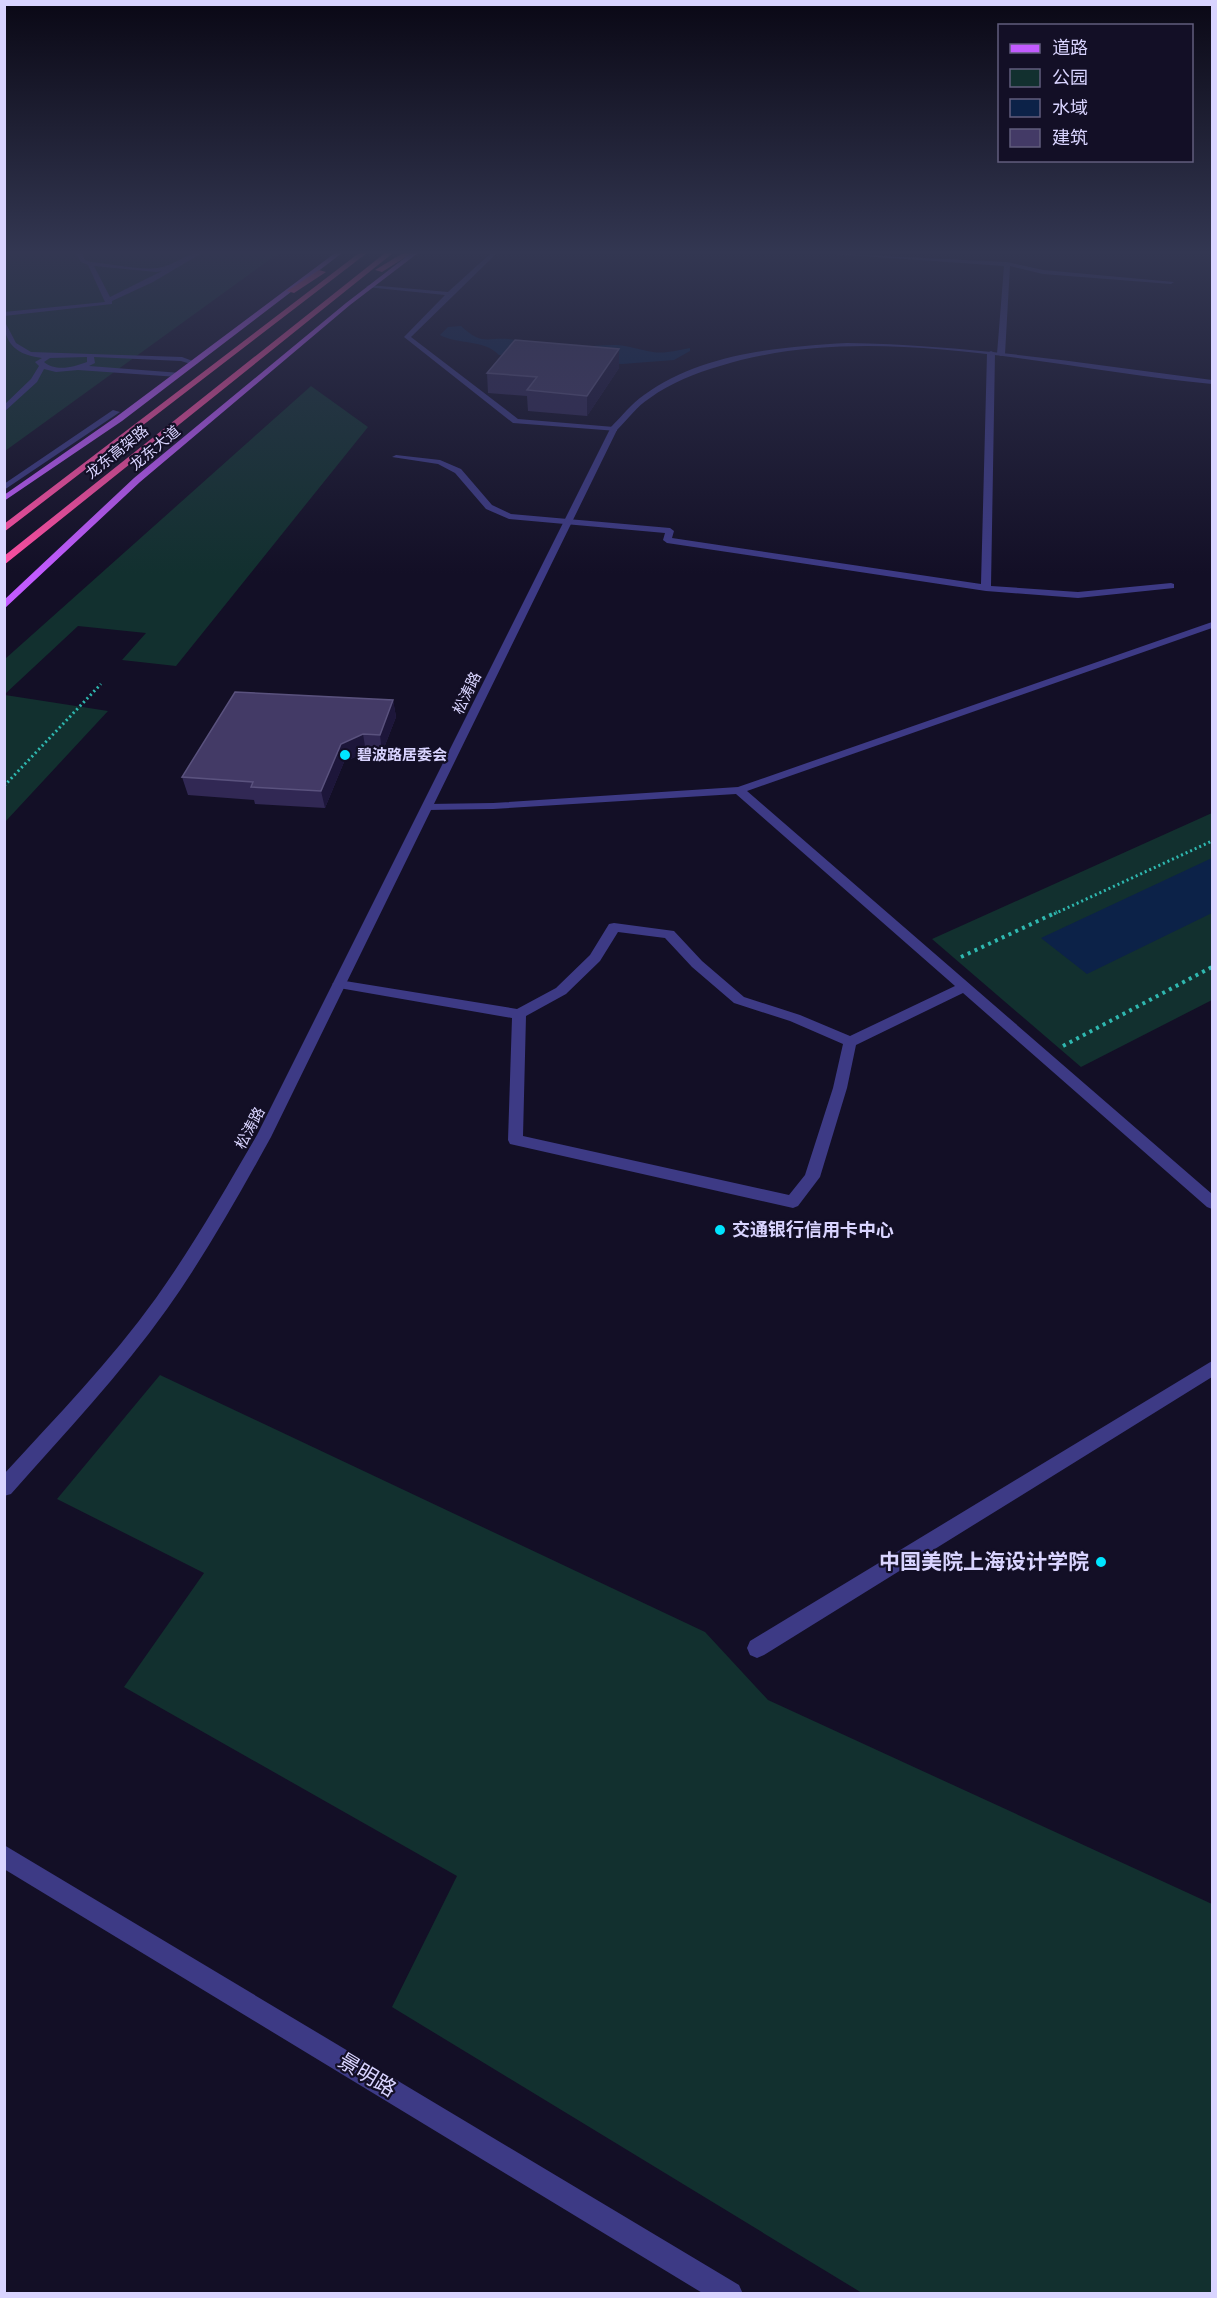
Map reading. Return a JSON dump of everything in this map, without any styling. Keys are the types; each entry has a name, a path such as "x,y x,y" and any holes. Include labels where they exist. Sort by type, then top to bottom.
{"highway":[{"name":"龙东高架路","path":"4,529 224,360"},
{"name":"龙东高架路","path":"4,562 255,360"}],"main road":[{"path":"4,497 119,419 198,360"},
{"name":"龙东大道","path":"4,606 137,480 281,360"}],"street":[{"path":"36,360 61,369"},
{"path":"39,360 49,360"},
{"path":"80,368 91,363 91,360"},
{"path":"183,360 194,363"},
{"path":"437,360 516,421 614,429"},
{"name":"松涛路","path":"4,1488 119,1357 161,1304 264,1137 614,429 648,395 671,382 710,367 739,360"},
{"path":"986,588 996,360"},
{"name":"松涛路","path":"1044,360 1212,382"},
{"path":"4,410 34,380 42,362"},
{"path":"34,380 61,369 80,368 178,375"},
{"path":"4,488 116,412"},
{"path":"396,457 440,462 458,471 489,507 509,516 670,531 667,540 986,588 1078,595 1171,586"},
{"path":"428,807 493,806 739,790 1212,625"},
{"path":"739,790 1212,1203"},
{"path":"339,984 519,1014 561,992 595,958 614,927 669,934 697,964 739,1000 795,1018 850,1042 965,987"},
{"path":"519,1014 515,1140 793,1202 812,1177 840,1088 850,1042"},
{"path":"757,1648 1212,1368"},
{"name":"景明路","path":"4,1856 730,2294"}],"path":[{"path":"4,786 101,684"},
{"path":"941,966 1212,841"},
{"path":"1044,1056 1212,967"}],"green space":[{"path":"5,360 131,360 5,451"},
{"path":"311,386 368,427 176,666 122,660 146,633 78,626 5,694 5,659"},
{"path":"5,695 108,711 4,822"},
{"path":"1212,813 1212,1000 1081,1067 932,939"},
{"path":"160,1375 705,1632 768,1700 1212,1904 1212,2293 862,2293 392,2007 457,1876 124,1687 204,1573 57,1499"}],"water":[{"path":"571,360 671,360 622,364"},
{"path":"1212,858 1212,913 1087,974 1041,938"}],"building":[{"path":"498,360 611,360 587,396 527,390 537,377 487,373"},
{"path":"235,692 393,700 380,735 363,734 341,744 321,791 251,787 253,782 182,777"}],"place":[{"name":"碧波路居委会","path":"345,755"},
{"name":"交通银行信用卡中心","path":"720,1230"},
{"name":"中国美院上海设计学院","path":"1101,1562"}]}
